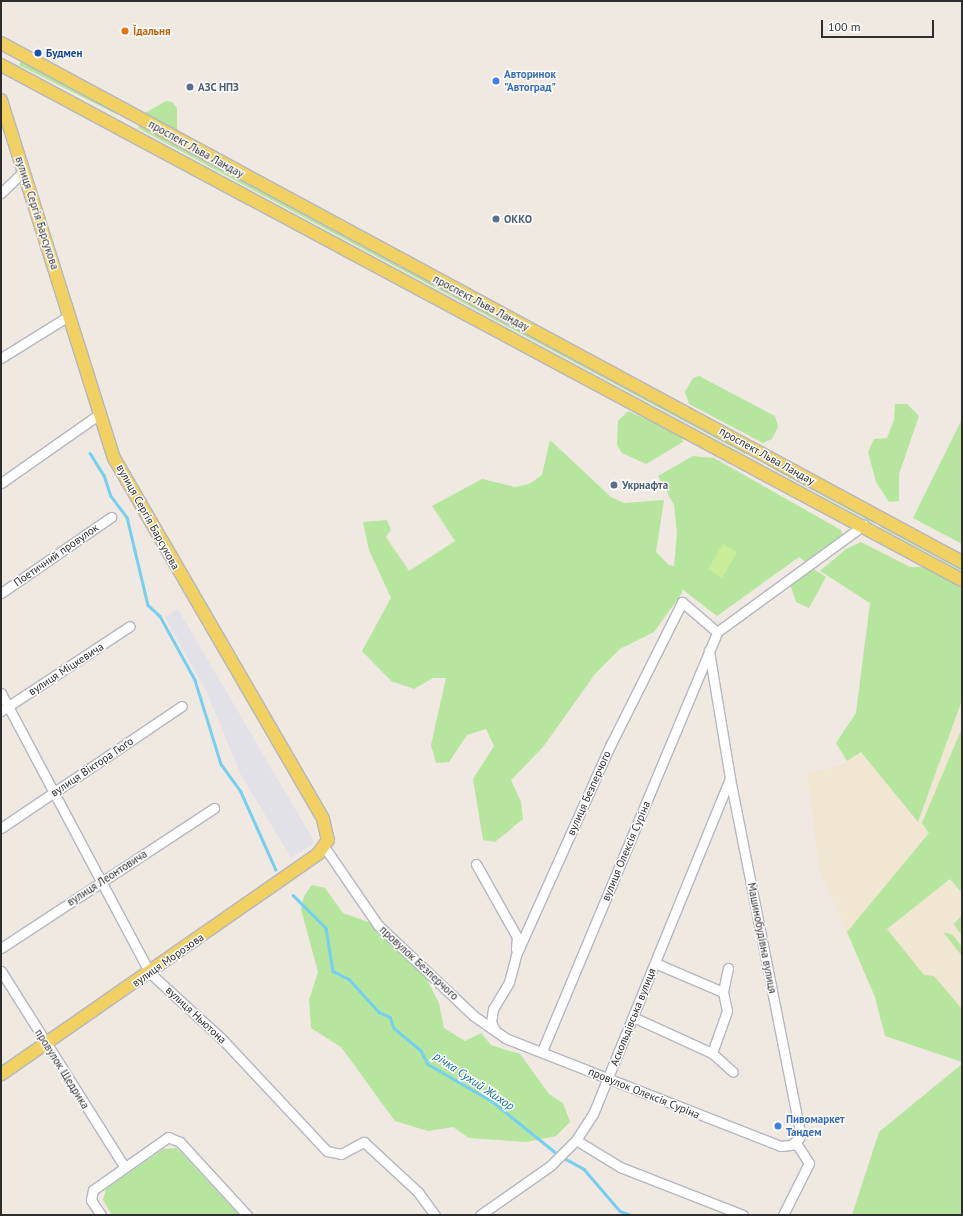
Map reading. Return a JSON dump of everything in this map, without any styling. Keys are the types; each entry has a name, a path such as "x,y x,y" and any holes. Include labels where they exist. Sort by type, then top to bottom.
{"main road":[{"name":"проспект Льва Ландау","path":"1,43 754,448 962,562"},
{"name":"проспект Льва Ландау","path":"1,66 746,464 864,525 962,580"},
{"name":"вулиця Сергія Барсукова","path":"1,100 100,413 125,480 323,819 327,844"},
{"path":"120,129 128,112"},
{"path":"746,464 754,448"},
{"name":"вулиця Морозова","path":"1,1074 150,974 327,844"}],"street":[{"path":"1,193 23,172"},
{"path":"1,358 70,315"},
{"path":"1,483 100,413"},
{"name":"Поетичний провулок","path":"1,593 111,517"},
{"path":"717,632 864,525"},
{"name":"вулиця Безперчого","path":"495,1030 491,1022 492,1009 509,982 516,955 611,744 682,602 717,632"},
{"name":"вулиця Міцкевича","path":"4,709 130,626"},
{"name":"вулиця Олексія Суріна","path":"542,1051 717,632"},
{"name":"Машинобудівна вулиця","path":"709,650 730,778 800,1132 796,1143"},
{"name":"вулиця Ньютона","path":"1,693 4,709 54,793 99,883 150,974 223,1040 327,1151 341,1154 364,1142 418,1192 434,1215"},
{"name":"вулиця Віктора Гюґо","path":"1,828 182,706"},
{"name":"Аскольдівська вулиця","path":"480,1215 550,1166 576,1140 593,1114 730,778"},
{"name":"вулиця Леонтовича","path":"1,948 214,808"},
{"name":"провулок Безперчого","path":"327,844 378,925 474,1016 495,1030"},
{"path":"476,864 517,937 516,955"},
{"path":"655,963 723,992"},
{"path":"712,1053 727,1011 723,992 728,968"},
{"name":"провулок Щедрика","path":"1,972 45,1044 124,1166"},
{"path":"633,1017 712,1053 733,1072"},
{"name":"провулок Олексія Суріна","path":"495,1030 505,1038 542,1051 608,1079 780,1146 796,1143"},
{"path":"101,1215 91,1195 124,1166 162,1140 173,1138 247,1215"},
{"path":"576,1140 620,1167 743,1215"},
{"path":"783,1215 809,1163 796,1143"}],"shaded area":[{"path":"178,609 315,843 291,858 241,775 207,693 165,617"},
{"path":"962,700 962,1062 885,1036 875,997 819,869 807,773 842,765 861,752 918,822"}],"green space":[{"path":"21,61 115,111 118,115 19,65"},
{"path":"166,101 172,102 177,108 177,133 145,113"},
{"path":"140,125 747,451 745,454 225,175 138,128"},
{"path":"699,376 775,416 778,427 772,439 763,443 689,404 685,392 693,378"},
{"path":"895,404 907,404 919,416 899,474 899,501 889,502 876,482 868,452 874,439 887,438 894,420"},
{"path":"628,411 681,435 683,442 646,464 622,453 617,445 618,421"},
{"path":"962,419 962,544 913,518"},
{"path":"550,440 611,497 624,503 664,500 656,552 669,565 674,566 677,533 674,505 658,476 693,456 714,458 841,530 843,540 808,564 799,557 717,616 682,589 682,593 654,632 620,649 595,674 543,747 511,780 521,802 523,819 495,842 483,840 473,779 494,746 486,729 467,735 449,762 436,763 431,745 446,678 433,678 414,689 391,681 362,651 391,598 369,550 363,522 387,520 391,530 386,537 409,571 455,541 432,506 482,479 515,487 529,484 542,475"},
{"path":"773,466 877,521 875,524 773,469"},
{"path":"881,524 962,566 962,571 880,527"},
{"path":"861,542 910,567 926,567 962,587 962,700 918,822 861,752 847,761 836,743 856,713 870,603 820,571 846,549"},
{"path":"723,544 737,552 722,578 708,569"},
{"path":"812,568 826,577 809,608 796,602 790,584"},
{"path":"962,728 962,893 950,879 887,929 924,975 934,976 962,1009 962,1062 885,1036 875,997 847,932 929,833 922,823"},
{"path":"312,885 325,888 343,913 374,924 423,972 439,1003 444,1028 465,1041 481,1033 491,1045 520,1054 549,1094 563,1103 570,1122 556,1136 527,1142 469,1138 453,1127 428,1131 395,1121 341,1047 311,1028 309,1000 318,972 301,909 304,896"},
{"path":"962,915 962,936 954,924"},
{"path":"943,932 953,935 962,947 962,956"},
{"path":"962,1064 962,1215 852,1215 879,1132"},
{"path":"177,1148 239,1215 112,1215 103,1200 106,1189 163,1149"}],"waterway":[{"name":"річка Сухий Жихор","path":"90,453 104,475 111,496 127,517 148,605 160,616 195,680 221,764 241,792 276,870"},
{"name":"річка Сухий Жихор","path":"293,895 326,928 333,971 349,979 379,1012 390,1017 394,1028 421,1051 428,1064 493,1102 555,1152"},
{"name":"річка Сухий Жихор","path":"566,1159 584,1169 620,1211 631,1215"}],"place":[{"name":"Їдальня","path":"125,31"},
{"name":"Будмен","path":"38,53"},
{"name":"Авторинок \"Автоград\"","path":"496,81"},
{"name":"АЗС НПЗ","path":"190,87"},
{"name":"ОККО","path":"496,219"},
{"name":"Укрнафта","path":"614,485"},
{"name":"Пивомаркет Тандем","path":"778,1126"}]}
